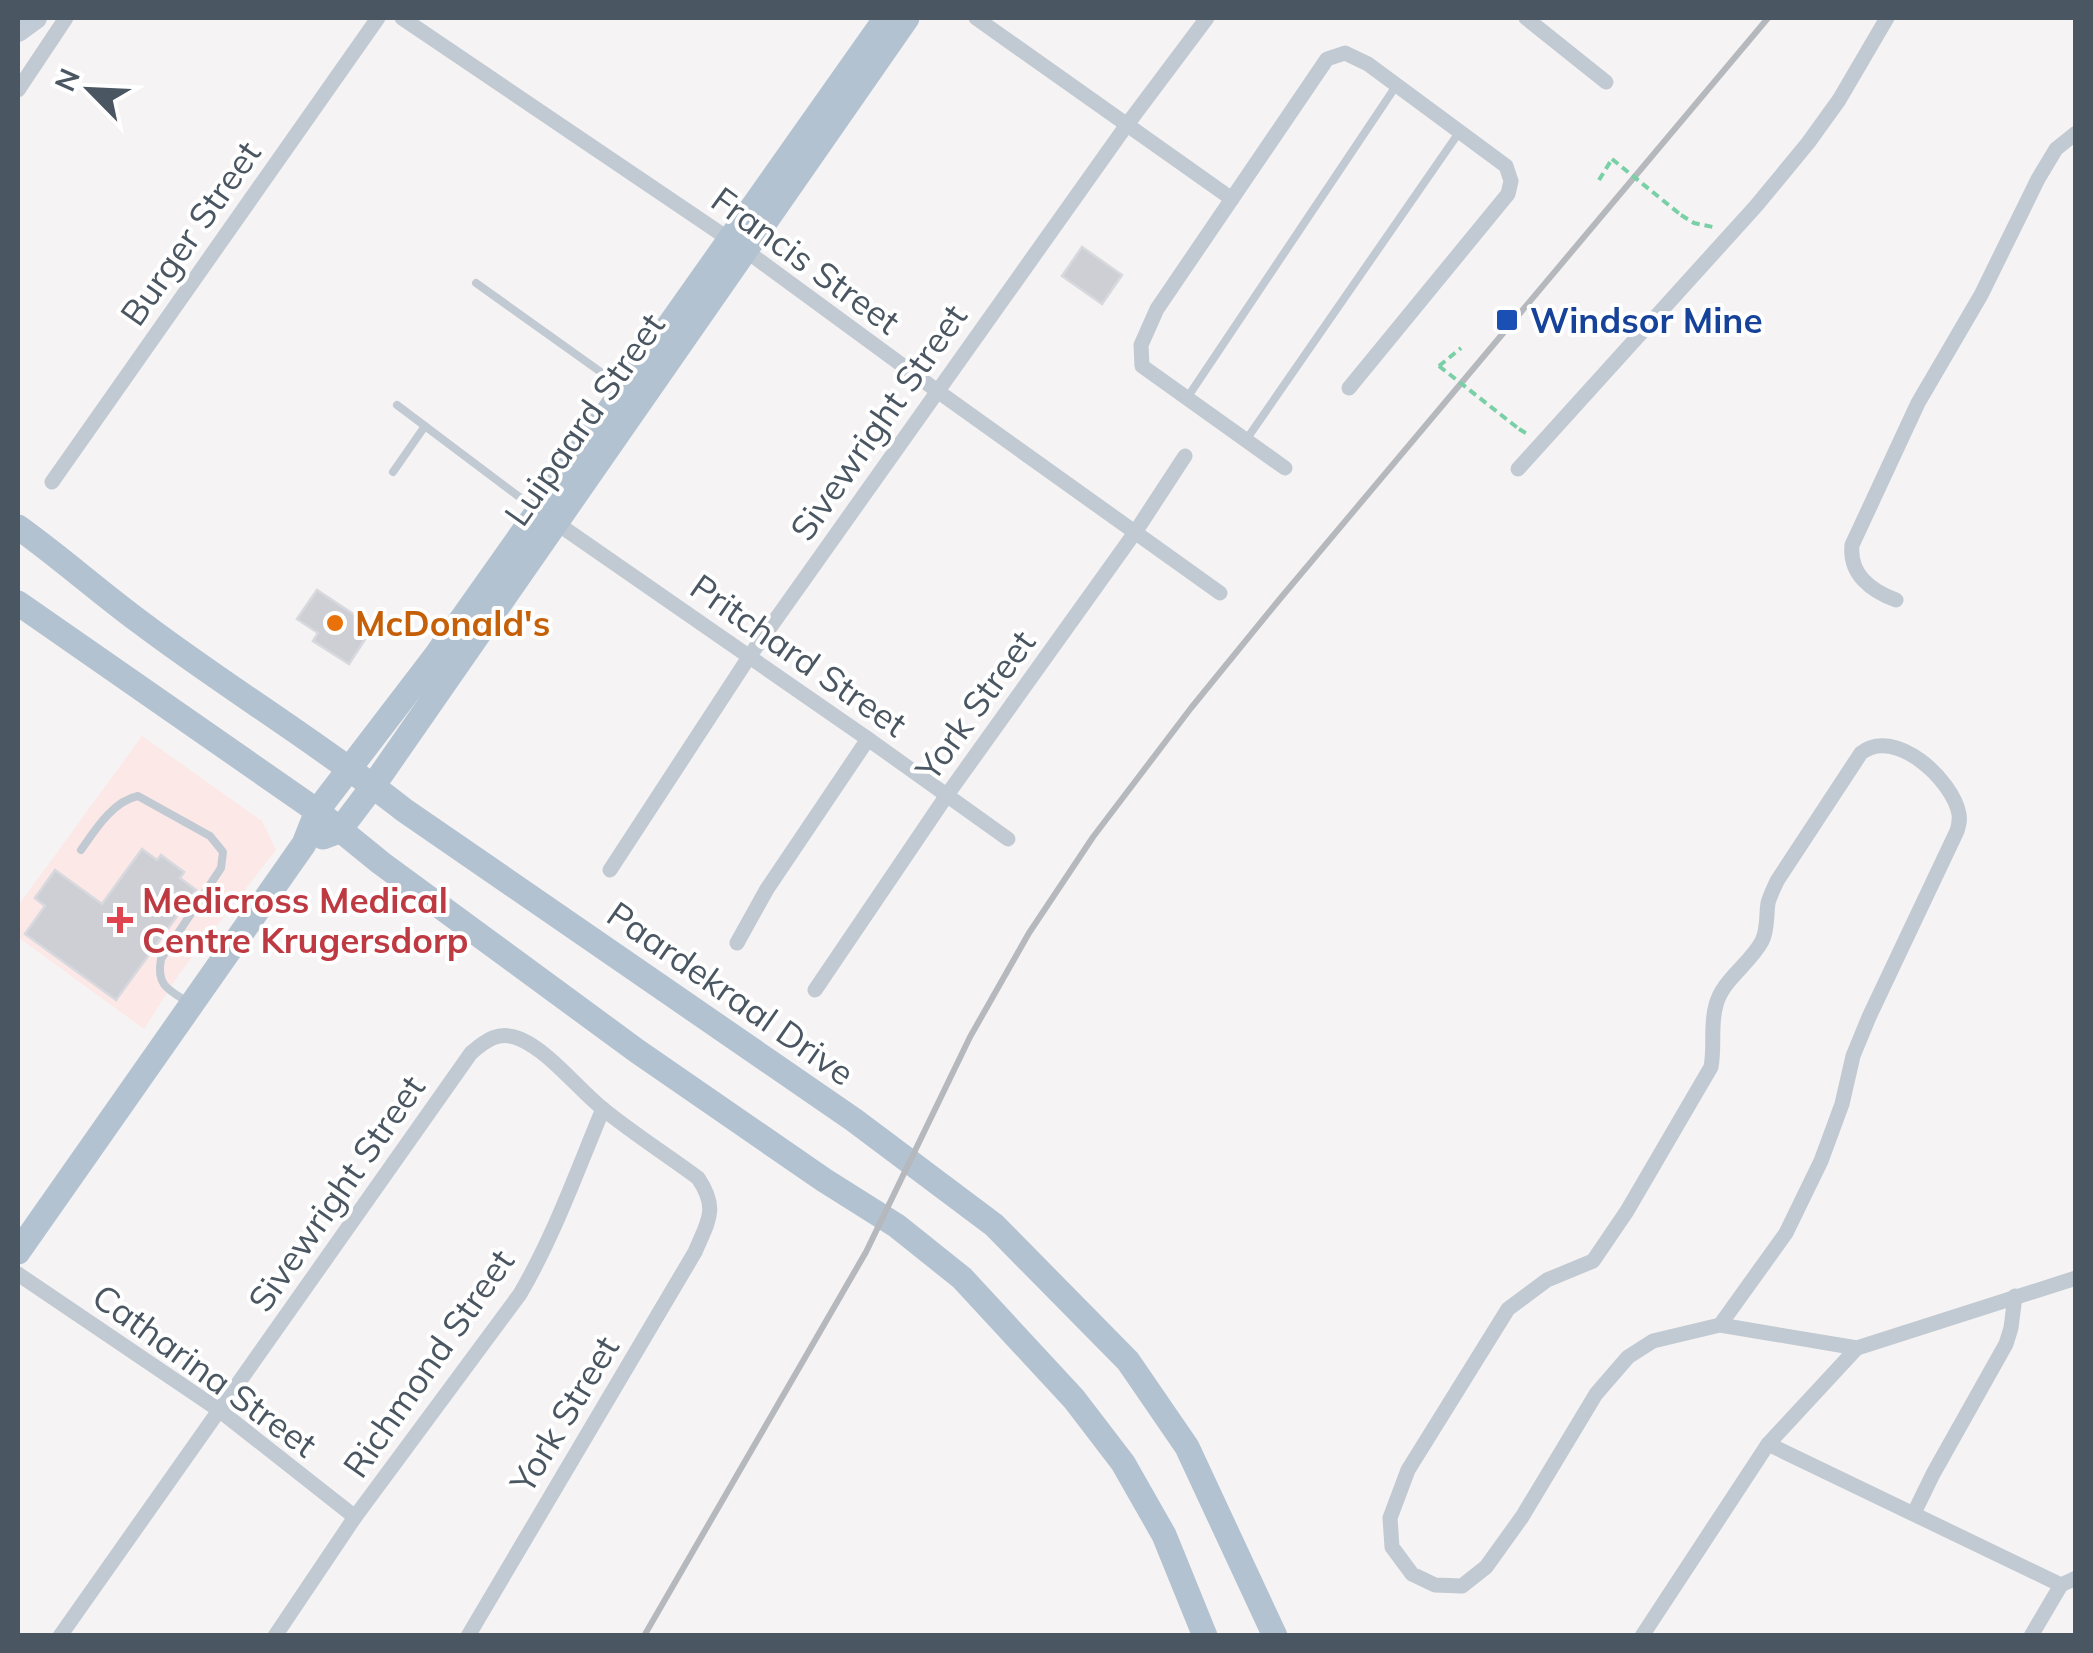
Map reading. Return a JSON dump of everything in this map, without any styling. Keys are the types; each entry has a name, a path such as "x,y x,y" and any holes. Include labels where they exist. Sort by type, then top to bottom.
{"main road":[{"path":"18,31 36,18"},
{"name":"Luipaard Street","path":"339,831 373,786 446,660 736,245 886,18"},
{"name":"Luipaard Street","path":"546,516 624,388 907,18"},
{"name":"Paardekraal Drive","path":"18,527 140,622 349,767 404,810 854,1120 994,1225 1128,1361 1168,1418 1187,1448 1275,1636"},
{"path":"18,602 317,811 637,1050 897,1226 962,1278 1074,1399 1123,1463 1164,1534 1206,1636"},
{"name":"Luipaard Street","path":"18,1252 304,844 317,811 349,767 446,660"},
{"path":"304,844 339,831"}],"street":[{"path":"18,90 66,18"},
{"name":"Burger Street","path":"52,482 378,18"},
{"name":"Francis Street","path":"402,18 736,245 1220,593"},
{"path":"976,18 1232,199"},
{"name":"Sivewright Street","path":"610,870 749,657 936,390 1208,18"},
{"path":"1526,18 1606,82"},
{"path":"1518,468 1797,156 1839,100 1887,18"},
{"path":"1285,468 1142,366 1141,346 1157,309 1327,59 1345,53 1368,64 1506,166 1511,181 1508,194 1350,388"},
{"path":"1896,600 1874,590 1860,576 1852,561 1852,545 1918,403 1981,295 2038,179 2056,148 2076,133"},
{"name":"York Street","path":"815,990 1185,456"},
{"name":"Pritchard Street","path":"546,516 1008,839"},
{"path":"737,942 868,739"},
{"path":"1720,1324 1786,1233 1822,1161 1869,1016 1958,830 1959,813 1940,780 1922,761 1899,748 1876,744 1861,753 1777,881 1768,901 1760,946 1716,1002 1710,1067 1627,1210 1593,1262 1547,1280 1508,1308 1408,1470 1390,1518 1392,1546 1412,1574 1435,1585 1462,1586 1486,1568 1522,1517 1596,1394 1628,1357 1653,1341 1720,1324 1856,1348 2076,1278"},
{"name":"Sivewright Street","path":"60,1636 471,1053 487,1039 500,1034 518,1038 541,1053 603,1109 698,1178 708,1193 708,1221"},
{"name":"Richmond Street","path":"274,1636 528,1281 603,1109"},
{"name":"York Street","path":"468,1636 695,1252 708,1221"},
{"name":"Catharina Street","path":"18,1274 219,1410 355,1518"},
{"path":"1914,1513 2006,1344 2014,1296"},
{"path":"1642,1636 1768,1444 1856,1348"},
{"path":"1768,1444 2068,1581 2031,1636"}],"lane":[{"path":"1188,398 1396,85"},
{"path":"1246,440 1460,131"},
{"path":"476,283 624,388"},
{"path":"397,405 546,516"},
{"path":"393,472 425,426"},
{"path":"81,850 126,799 138,796 210,836 223,852 220,868 162,959 158,972 163,984 192,1005"}],"path":[{"path":"1599,180 1612,159 1694,223"},
{"path":"1460,348 1439,366 1519,428"}],"shaded area":[{"path":"142,736 262,821 276,850 179,974 144,1029 18,937 18,906"}],"building":[{"path":"1082,247 1122,275 1102,304 1062,276"},
{"name":"McDonald's","path":"317,590 373,627 349,664 313,641 318,633 297,619"},
{"path":"142,849 157,860 161,855 184,872 180,878 196,890 116,1000 25,934 45,906 35,898 55,870 102,904"}],"railway":[{"path":"644,1636 866,1252 970,1037 1029,933 1093,837 1279,600 1768,18"}],"place":[{"name":"Windsor Mine","path":"1507,320"},
{"name":"McDonald's","path":"335,623"},
{"name":"Medicross Medical Centre Krugersdorp","path":"120,920"}]}
